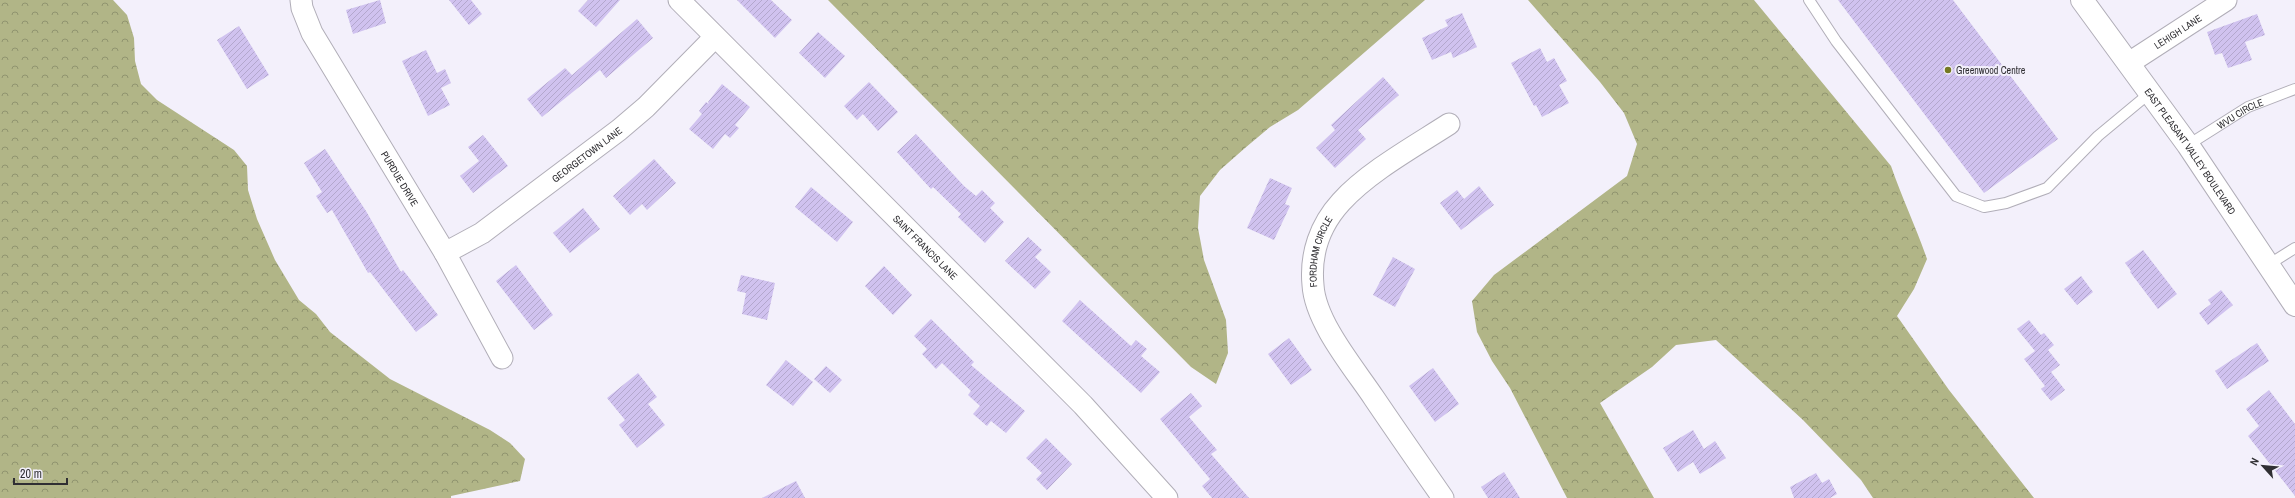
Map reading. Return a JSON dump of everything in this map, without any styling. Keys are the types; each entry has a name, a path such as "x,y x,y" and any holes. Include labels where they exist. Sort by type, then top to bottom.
{"main road":[{"name":"EAST PLEASANT VALLEY BOULEVARD","path":"2082,0 2151,92 2295,305"}],"street":[{"name":"PURDUE DRIVE","path":"301,0 302,8 312,33 445,253 502,358"},
{"name":"SAINT FRANCIS LANE","path":"679,0 1083,405 1167,498"},
{"name":"LEHIGH LANE","path":"2129,63 2226,0"},
{"name":"GEORGETOWN LANE","path":"445,253 482,234 619,130 646,107 715,37"},
{"name":"FORDHAM CIRCLE","path":"1443,498 1339,347 1322,319 1312,286 1314,253 1323,226 1341,202 1359,184 1449,124"}],"lane":[{"path":"1809,0 1836,41 1956,196 1984,207 2006,203 2048,188 2098,136 2151,92"},
{"name":"WVU CIRCLE","path":"2188,145 2248,107 2295,89"},
{"path":"2268,265 2295,248"}],"green space":[{"path":"0,0 113,0 127,15 134,38 135,61 141,84 157,100 234,150 247,166 248,190 257,219 275,260 299,300 316,314 330,332 390,379 490,430 510,443 525,459 520,481 451,496 451,498 0,498"},
{"path":"828,0 1425,0 1298,110 1270,127 1245,148 1220,170 1200,196 1198,228 1204,260 1226,320 1228,353 1216,384 1191,367"},
{"path":"1528,0 1754,0 1891,166 1927,259 1914,289 1897,316 1949,390 2034,498 1873,498 1861,480 1803,420 1716,340 1676,345 1652,367 1600,403 1654,498 1567,498 1510,388 1492,361 1477,332 1472,301 1494,275 1627,176 1637,144 1624,113 1600,82"}],"building":[{"path":"380,0 386,23 353,34 346,10"},
{"path":"449,0 471,0 482,14 469,25"},
{"path":"588,0 620,0 596,27 578,11"},
{"path":"737,0 771,0 792,20 775,38"},
{"name":"Greenwood Centre","path":"1838,0 1953,0 2058,139 1984,193"},
{"path":"1462,13 1477,47 1453,58 1451,52 1432,60 1422,38 1448,26 1445,20"},
{"path":"2257,14 2265,35 2245,42 2252,60 2228,68 2222,53 2215,55 2207,32"},
{"path":"637,19 653,38 606,78 600,70 542,117 527,99 565,68 572,75"},
{"path":"239,26 269,75 247,89 217,40"},
{"path":"818,32 845,56 825,78 799,53"},
{"path":"1540,48 1547,62 1554,58 1567,81 1559,85 1569,103 1542,117 1536,105 1534,106 1511,63"},
{"path":"426,50 437,73 445,69 451,83 441,88 450,105 428,116 402,61"},
{"path":"1383,77 1399,95 1358,130 1366,139 1335,168 1316,148 1335,130 1331,125"},
{"path":"869,82 898,112 878,131 863,114 857,120 844,106"},
{"path":"722,84 750,107 735,125 739,128 730,138 725,134 713,149 689,129 702,114 699,111 706,102 709,104 708,102"},
{"path":"916,134 964,186 976,196 982,190 995,203 990,208 1004,222 985,243 958,217 961,214 933,187 931,189 897,152"},
{"path":"483,135 508,166 473,193 460,176 479,161 468,147"},
{"path":"325,149 366,211 401,272 403,270 438,315 416,332 370,272 368,273 332,210 327,213 316,196 322,192 304,163"},
{"path":"654,159 676,183 647,210 642,204 630,215 613,196"},
{"path":"1270,178 1292,188 1285,204 1290,206 1274,240 1247,228"},
{"path":"1479,186 1494,205 1461,230 1440,203 1457,190 1464,199"},
{"path":"811,187 853,222 837,242 795,207"},
{"path":"583,208 600,229 570,253 553,233"},
{"path":"1028,237 1042,250 1035,257 1051,272 1035,289 1005,261"},
{"path":"2143,250 2177,294 2158,309 2125,263"},
{"path":"1393,257 1415,269 1395,307 1373,295"},
{"path":"516,265 553,315 534,330 496,281"},
{"path":"884,266 912,295 893,315 865,286"},
{"path":"741,275 775,283 767,320 742,314 746,293 737,291"},
{"path":"2081,276 2093,292 2077,305 2064,289"},
{"path":"2221,290 2233,305 2208,325 2199,313 2211,304 2208,300"},
{"path":"1080,300 1131,346 1136,340 1147,349 1141,356 1160,372 1141,393 1062,321"},
{"path":"931,319 974,362 971,365 1025,411 1006,433 991,421 987,426 973,414 980,406 968,395 971,391 942,363 936,369 922,354 927,349 914,336"},
{"path":"2029,320 2041,335 2044,333 2054,345 2048,350 2060,365 2051,372 2065,390 2051,401 2041,389 2045,386 2024,359 2035,351 2017,329"},
{"path":"1289,338 1312,370 1291,385 1268,354"},
{"path":"2257,343 2269,361 2227,389 2215,371"},
{"path":"786,360 813,382 793,406 766,385"},
{"path":"826,366 842,380 830,393 814,379"},
{"path":"1433,368 1459,404 1435,422 1409,386"},
{"path":"638,373 657,397 648,404 665,425 637,448 619,425 625,420 607,398"},
{"path":"2269,390 2295,424 2295,496 2248,436 2259,426 2246,409"},
{"path":"1191,393 1202,406 1189,417 1217,450 1211,454 1249,498 1212,498 1202,486 1210,479 1160,419"},
{"path":"1693,430 1704,449 1715,441 1726,458 1700,474 1693,462 1678,472 1663,448"},
{"path":"1046,438 1072,464 1047,490 1036,479 1042,473 1026,458"},
{"path":"1504,472 1520,498 1488,498 1481,487"},
{"path":"1816,473 1822,483 1829,479 1837,494 1830,498 1794,498 1790,487"},
{"path":"796,481 805,498 762,498"}],"place":[{"name":"Greenwood Centre","path":"1948,70"}]}
